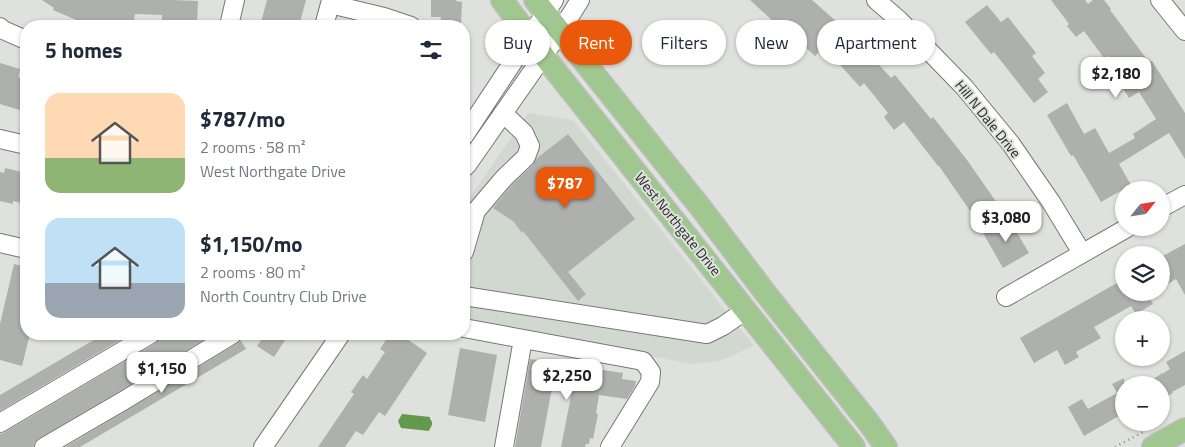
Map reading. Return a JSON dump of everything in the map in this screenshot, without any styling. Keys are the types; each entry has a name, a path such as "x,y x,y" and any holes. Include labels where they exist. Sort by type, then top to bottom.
{"main road":[{"name":"West Northgate Drive","path":"502,0 517,20"},
{"name":"West Northgate Drive","path":"545,5 560,32"},
{"name":"West Northgate Drive","path":"550,64 854,447"},
{"name":"West Northgate Drive","path":"586,65 701,208 886,447"},
{"path":"746,310 767,294"},
{"path":"1151,438 1185,429"}],"street":[{"path":"231,20 235,0"},
{"path":"568,20 580,0"},
{"name":"Hill N Dale Drive","path":"876,0 899,20 964,87 1011,144 1082,253"},
{"path":"1160,0 1185,31"},
{"path":"326,20 331,2 393,20"},
{"path":"538,20 545,5"},
{"path":"0,27 20,37"},
{"path":"550,46 560,32"},
{"path":"470,127 511,65"},
{"path":"470,161 536,65"},
{"path":"470,232 476,211 504,178 526,157 530,146 524,133 503,113"},
{"path":"0,139 20,144"},
{"path":"1170,203 1185,195"},
{"path":"1006,298 1115,235"},
{"path":"0,243 20,248"},
{"path":"470,297 707,334 723,326 746,310"},
{"path":"470,329 643,361 651,372 650,382 610,447"},
{"path":"504,447 523,339"},
{"path":"0,423 140,340"},
{"path":"44,447 223,340"},
{"path":"263,447 336,340"}],"path":[{"path":"1115,447 1151,438"}],"shaded area":[{"path":"528,113 573,120 754,346 719,361 692,364 470,321 470,197"},
{"path":"402,414 430,417 432,424 429,431 401,428 398,421"}],"building":[{"path":"42,0 198,1 197,20 162,20 162,15 135,14 134,20 76,20 53,10 54,8"},
{"path":"267,0 306,0 301,20 262,20"},
{"path":"431,0 456,0 462,2 461,20 441,20 441,17 431,17"},
{"path":"750,0 812,0 835,20 817,20 817,54 815,56 807,49 807,20 772,20"},
{"path":"1051,0 1085,0 1088,4 1093,0 1104,0 1149,62 1152,61 1185,113 1185,159 1169,133 1119,164 1129,181 1115,181 1115,194 1101,202 1047,115 1067,103 1084,134 1095,128 1109,153 1135,138 1133,134 1156,119 1139,92 1129,98 1119,82 1124,78 1108,56 1104,58 1084,31 1076,37 1067,26 1069,24"},
{"path":"987,5 1001,22 1008,17 1036,53 1032,56 1045,73 1038,79 1048,92 1034,103 994,52 991,54 965,22"},
{"path":"0,63 20,69 18,77 20,78 20,110 0,104"},
{"path":"840,65 879,65 891,78 895,75 931,119 933,117 967,160 997,203 975,218 939,166 904,122 894,130 884,117 888,113 864,83 860,87"},
{"path":"568,134 635,219 568,272 586,294 578,301 523,231 522,233 514,222 493,208 512,185 533,165 537,158"},
{"path":"5,168 20,172 20,203 13,201 13,204 0,201 0,172 4,173"},
{"path":"1009,219 1029,253 1003,268 983,233"},
{"path":"1185,244 1185,295 1176,279 1170,283 1170,252"},
{"path":"14,264 20,266 20,340 28,340 22,366 0,360 0,324"},
{"path":"1115,284 1115,301 1151,301 1153,304 1141,311 1134,311 1131,306 1122,311 1115,311 1115,315 1094,327 1101,338 1076,352 1079,357 1065,365 1057,350 1034,363 1020,338"},
{"path":"94,340 120,340 0,411 0,395"},
{"path":"159,340 203,340 39,438 33,447 0,447 0,434"},
{"path":"261,340 285,340 274,357 257,346"},
{"path":"386,340 409,340 427,353 385,416 379,412 363,435 356,431 345,447 318,447 354,394 351,392 363,375 367,379 385,352 380,349"},
{"path":"241,341 246,349 80,447 65,447 128,410"},
{"path":"460,348 497,355 485,422 448,415"},
{"path":"1185,351 1185,385 1170,395 1170,376 1158,376 1161,372 1162,374 1170,369 1168,366 1170,366 1170,360"},
{"path":"530,359 623,373 622,379 636,381 635,386 627,399 599,395 596,413 598,414 593,439 590,438 589,444 586,444 585,447 561,447 572,391 552,388 541,447 515,447"},
{"path":"1115,394 1115,418 1084,436 1068,407 1082,399 1088,409"}]}
